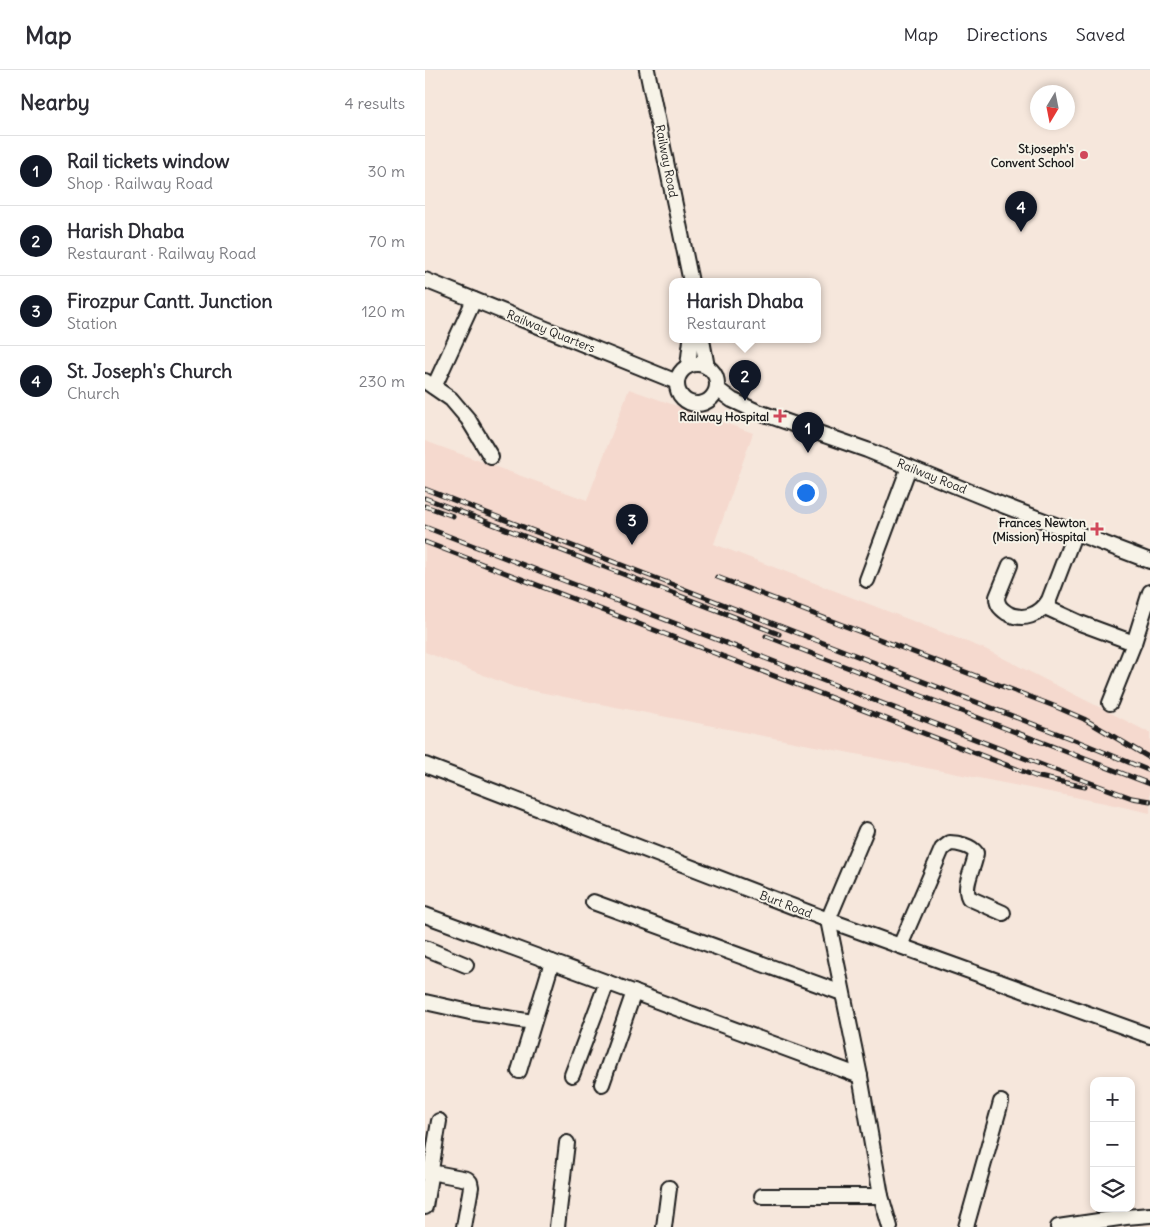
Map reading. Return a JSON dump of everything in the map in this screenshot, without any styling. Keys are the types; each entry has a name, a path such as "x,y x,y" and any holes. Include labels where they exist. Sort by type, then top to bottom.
{"street":[{"name":"Railway Road","path":"647,70 690,278"},
{"name":"Railway Quarters","path":"425,280 677,382"},
{"path":"474,300 429,384 451,398 468,419 491,457"},
{"path":"688,366 691,343"},
{"path":"703,343 707,367 715,376 717,389 712,398 704,403 695,404 684,400 678,392 677,382 680,373 688,366 697,364 707,367"},
{"name":"Railway Road","path":"717,389 731,400 756,411 867,450 1005,506 1150,561"},
{"path":"867,580 909,467"},
{"path":"1011,565 997,597 997,602 999,608 1010,614 1020,618 1028,617 1045,607 1049,600 1075,532"},
{"path":"1110,703 1134,644 1150,592"},
{"path":"1045,607 1080,624 1134,644"},
{"name":"Burt Road","path":"425,765 828,920 1150,1036"},
{"path":"866,830 828,920 860,1076 881,1196 890,1227"},
{"path":"900,946 942,849 950,843 956,843 973,849 976,853 967,888 969,898 1003,913"},
{"path":"593,902 842,993"},
{"path":"425,915 860,1076"},
{"path":"425,948 466,965"},
{"path":"519,1071 552,962"},
{"path":"572,1075 607,982"},
{"path":"602,1084 634,992"},
{"path":"425,1002 470,1012 533,1022"},
{"path":"967,1227 1001,1102"},
{"path":"425,1208 428,1172 439,1121"},
{"path":"557,1227 567,1143"},
{"path":"428,1172 467,1179 470,1182 471,1187 463,1227"},
{"path":"664,1227 669,1188"},
{"path":"762,1196 881,1196"},
{"path":"1057,1227 1150,1215"}],"shaded area":[{"path":"629,389 753,433 714,544 985,649 1150,733 1150,813 514,687 425,652 425,441 587,500"}],"railway":[{"path":"425,489 1150,771"},
{"path":"425,498 779,634"},
{"path":"425,506 453,516"},
{"path":"425,527 1050,768 1132,798 1150,801"},
{"path":"425,542 1035,776 1085,787"},
{"path":"717,577 1054,706 1084,719 1150,758"},
{"path":"766,636 1150,784"}],"place":[{"name":"St.joseph's Convent School","path":"1084,155"},
{"name":"St. Joseph's Church","path":"1021,232"},
{"name":"Harish Dhaba","path":"745,401"},
{"name":"Railway Hospital","path":"780,416"},
{"name":"Rail tickets window","path":"808,453"},
{"name":"Frances Newton (Mission) Hospital","path":"1097,529"},
{"name":"Firozpur Cantt. Junction","path":"632,545"}]}
